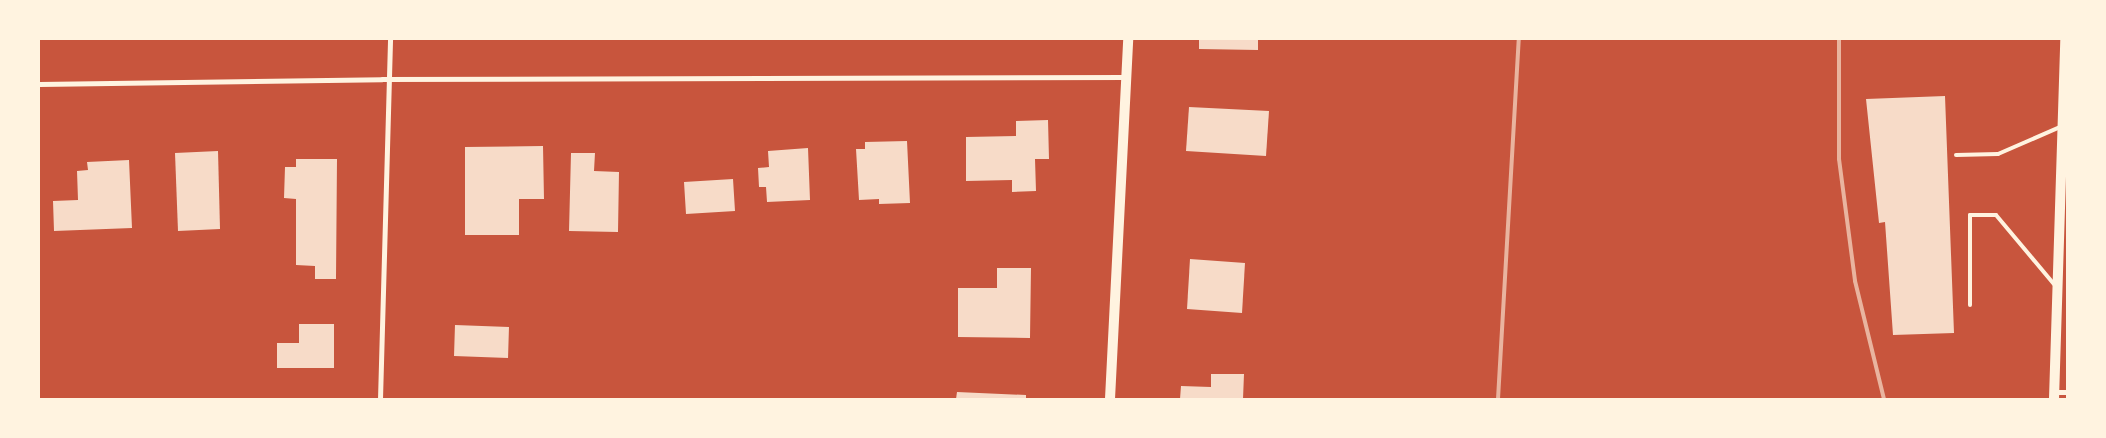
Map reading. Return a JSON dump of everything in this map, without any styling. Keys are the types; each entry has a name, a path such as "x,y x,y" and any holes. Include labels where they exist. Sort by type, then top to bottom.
{"main road":[{"path":"1110,399 1128,39"},
{"path":"2054,396 2065,39"}],"street":[{"path":"380,399 387,79 390,39"},
{"path":"39,84 387,79 1126,77"},
{"path":"2054,396 2067,392"}],"lane":[{"path":"1956,155 1998,154 2062,126"},
{"path":"1970,305 1970,215 1996,215 2058,288"}],"building":[{"path":"1199,39 1258,39 1258,50 1199,49"},
{"path":"1945,96 1954,333 1893,335 1885,222 1879,223 1866,99"},
{"path":"1189,107 1269,111 1266,156 1186,151"},
{"path":"1048,120 1049,159 1035,159 1036,191 1012,192 1012,180 966,181 966,137 1016,136 1016,121"},
{"path":"907,141 910,203 879,204 879,199 859,200 856,149 865,149 865,142"},
{"path":"543,146 544,199 519,199 519,235 465,235 465,147"},
{"path":"808,148 810,200 767,202 766,187 759,187 758,168 769,167 768,151"},
{"path":"218,151 220,229 178,231 175,153"},
{"path":"571,153 595,153 594,171 619,172 618,232 569,231"},
{"path":"296,159 337,159 336,279 315,279 315,266 296,265 296,199 284,198 285,167 296,167"},
{"path":"129,160 132,228 54,231 53,201 78,200 77,171 88,170 87,162"},
{"path":"733,179 735,211 686,214 684,182"},
{"path":"1190,259 1245,263 1242,313 1187,309"},
{"path":"997,268 1031,268 1030,338 958,337 958,288 997,288"},
{"path":"299,324 334,324 334,368 277,368 277,343 299,343"},
{"path":"455,325 509,327 508,358 454,356"},
{"path":"1211,374 1244,374 1243,399 1180,399 1181,386 1211,387"},
{"path":"957,392 1026,395 1026,399 956,399"}],"railway":[{"path":"1498,399 1519,39"},
{"path":"1839,39 1839,159 1855,281 1884,399"}]}
